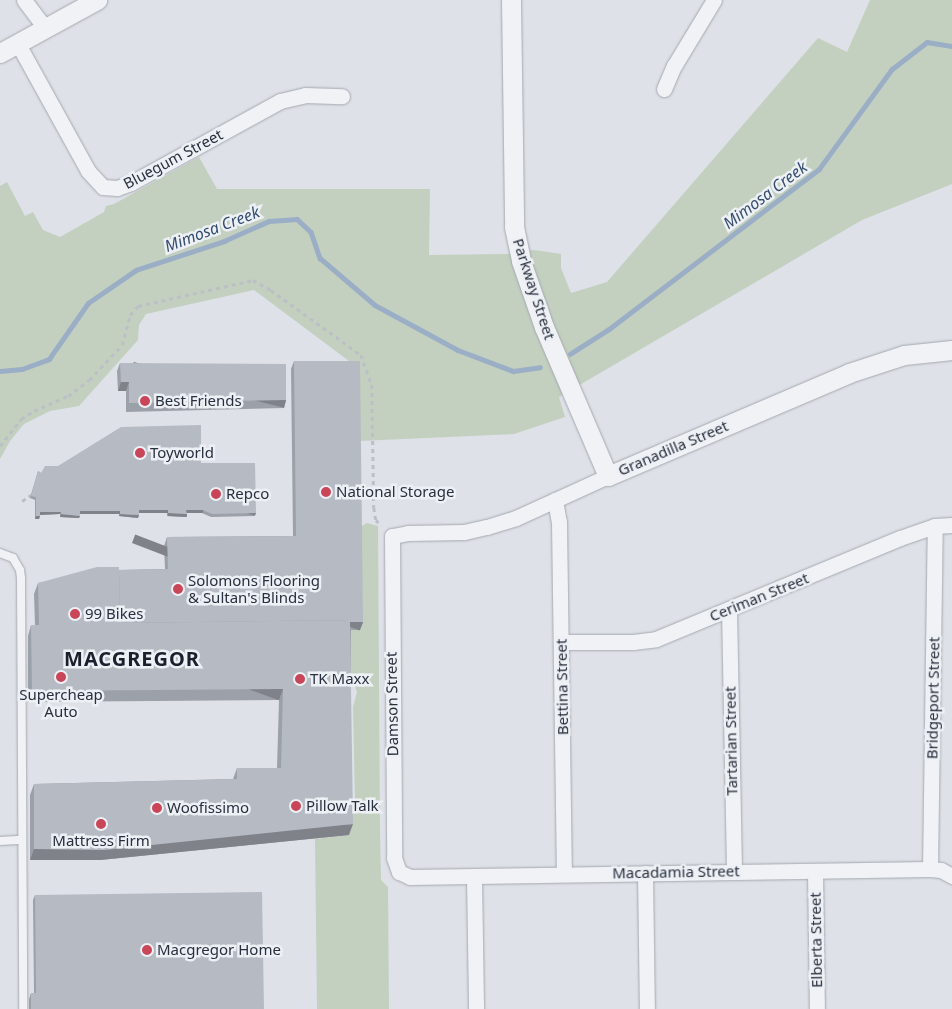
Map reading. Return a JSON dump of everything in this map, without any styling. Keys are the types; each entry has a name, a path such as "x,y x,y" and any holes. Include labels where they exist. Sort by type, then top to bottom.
{"street":[{"path":"24,0 45,28"},
{"path":"0,53 97,0"},
{"name":"Parkway Street","path":"511,0 513,199 518,244 544,327 608,476"},
{"path":"664,89 674,66 714,0"},
{"name":"Bluegum Street","path":"18,44 88,170 103,187 117,188 132,183 280,102 305,95 342,96"},
{"name":"Granadilla Street","path":"392,536 408,533 464,532 516,518 608,476 849,373 904,355 952,350"},
{"name":"Bettina Street","path":"556,500 560,522 564,874"},
{"name":"Ceriman Street","path":"561,642 633,642 656,639 900,538 935,526 952,525"},
{"name":"Bridgeport Street","path":"930,869 935,526"},
{"name":"Damson Street","path":"392,536 394,858 399,872"},
{"name":"Tartarian Street","path":"729,609 734,872"},
{"name":"Macadamia Street","path":"399,872 410,878 930,869 941,870 952,876"},
{"name":"Elberta Street","path":"815,871 817,1009"},
{"path":"645,873 647,1009"},
{"path":"474,877 476,1009"}],"lane":[{"path":"0,553 13,558 20,570 21,578 24,1009"},
{"path":"0,841 22,840"}],"path":[{"path":"0,446 21,419 68,396 89,380 122,345 130,315 138,306 253,280 271,290 361,355 372,385 374,508 376,520 392,536"},
{"path":"22,501 31,495"}],"green space":[{"path":"870,0 952,0 952,184 862,220 559,397 565,417 514,434 359,441 357,367 254,290 146,314 139,325 138,340 79,406 50,411 24,424 10,441 0,459 0,186 7,182 25,216 33,212 43,230 60,237 104,212 106,206 114,204 199,157 217,189 430,189 429,255 507,254 534,250 561,254 561,268 571,293 607,282 818,38 847,52"},
{"path":"367,523 378,526 381,880 388,887 389,1009 317,1009 315,839 349,835 355,802 353,707 357,692 350,673 347,630 360,630 360,527"}],"building":[{"name":"National Storage","path":"294,361 360,361 363,622 350,622 350,620 120,623 119,570 168,569 167,537 296,536"},
{"path":"120,363 286,364 286,400 129,403 129,382 121,382"},
{"path":"201,425 201,463 255,463 256,513 212,514 203,510 186,510 187,514 168,513 168,510 139,510 139,515 120,514 120,511 80,511 80,516 61,514 61,512 40,512 40,516 36,516 36,497 31,496 38,471 41,473 45,466 58,466 121,427"},
{"path":"97,567 119,567 120,623 350,620 353,824 104,850 34,849 34,784 237,779 237,768 281,768 283,689 32,691 31,625 39,625 38,583"},
{"name":"Macgregor Home","path":"262,892 264,1009 31,1009 31,993 36,993 35,895"}],"waterway":[{"name":"Mimosa Creek","path":"570,354 609,329 819,169 892,69 927,42 952,46"},
{"name":"Mimosa Creek","path":"0,371 22,369 49,359 88,303 136,270 224,241 269,221 297,219 311,232 320,258 375,305 458,350 513,371 540,367"}],"place":[{"name":"Best Friends","path":"145,401"},
{"name":"Toyworld","path":"140,453"},
{"name":"National Storage","path":"326,492"},
{"name":"Repco","path":"216,494"},
{"name":"Solomons Flooring & Sultan's Blinds","path":"178,589"},
{"name":"99 Bikes","path":"75,614"},
{"name":"Supercheap Auto","path":"61,677"},
{"name":"TK Maxx","path":"300,679"},
{"name":"Pillow Talk","path":"296,806"},
{"name":"Woofissimo","path":"157,808"},
{"name":"Mattress Firm","path":"101,824"},
{"name":"Macgregor Home","path":"147,950"}],"district":[{"name":"MACGREGOR","path":"132,658"}]}
